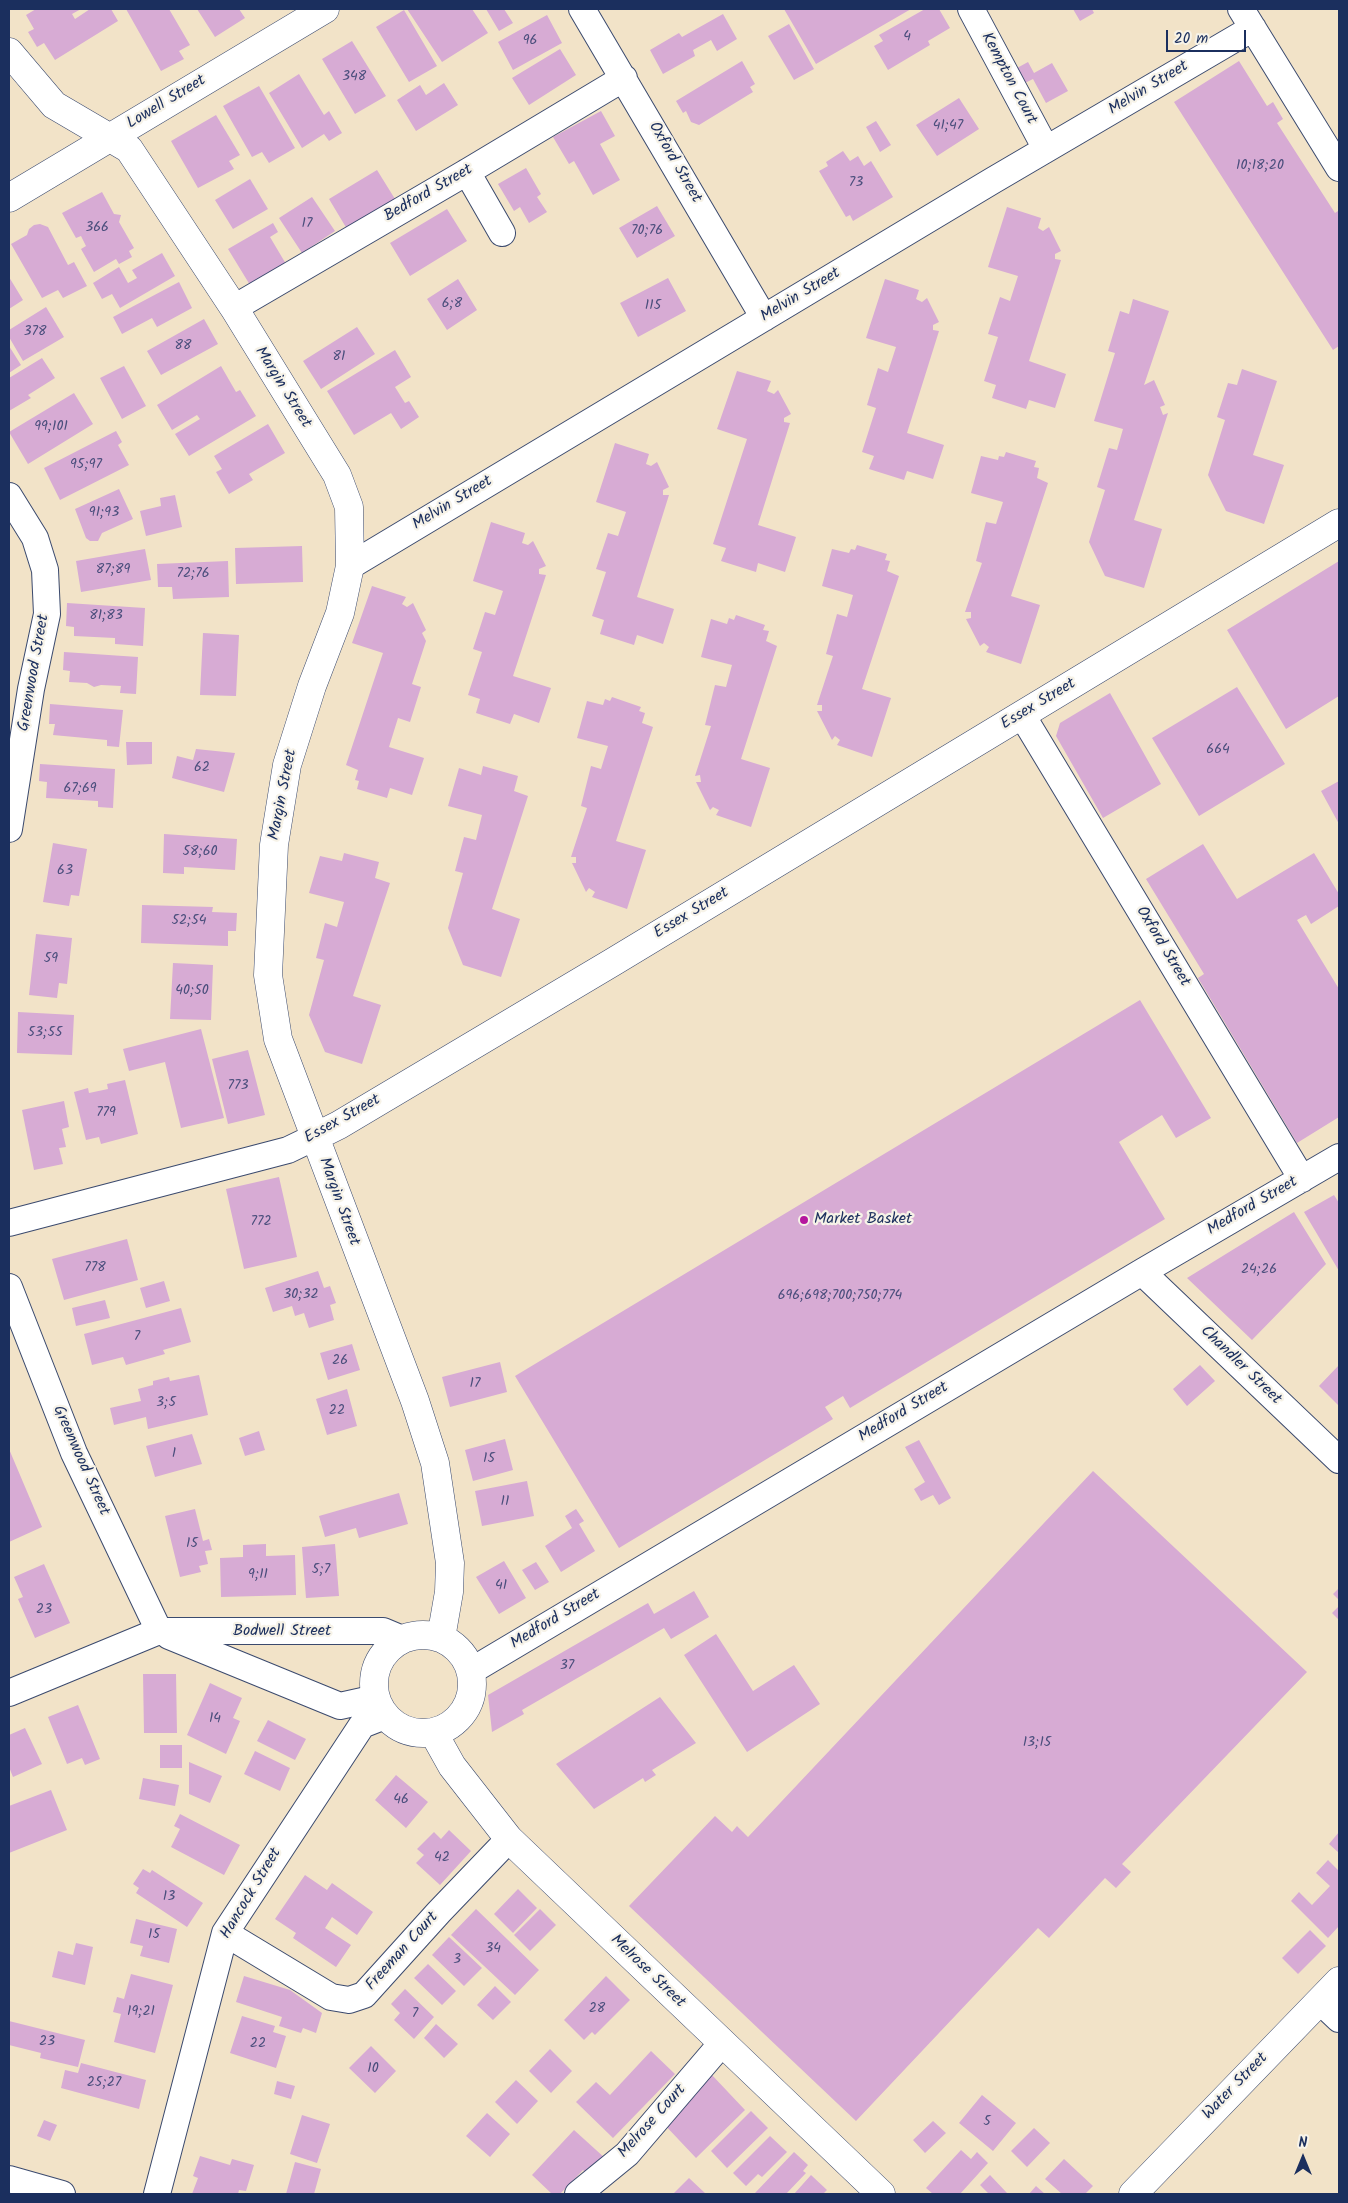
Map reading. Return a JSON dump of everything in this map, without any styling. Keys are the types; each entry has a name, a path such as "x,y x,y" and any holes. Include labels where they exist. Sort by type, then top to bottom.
{"main road":[{"name":"Lowell Street","path":"9,198 326,9"},
{"name":"Margin Street","path":"9,52 54,105 130,149 234,308 337,475 348,507 350,566 340,613 312,686 287,765 274,845 268,975 278,1039 415,1401 435,1463 450,1563 449,1592 441,1638"},
{"name":"Essex Street","path":"314,1137 339,1125 613,962 1339,523"},
{"path":"419,1635 441,1638 451,1644 463,1656 471,1671 472,1688 468,1703 460,1716 448,1726 433,1732 418,1733 403,1729 380,1707 374,1684 377,1667 388,1649 402,1640 419,1635"},
{"name":"Melrose Street","path":"433,1732 452,1766 509,1839 881,2194"},
{"name":"Water Street","path":"1133,2194 1330,2010 1339,1981"}],"street":[{"name":"Oxford Street","path":"582,9 764,318"},
{"name":"Kempton Court","path":"970,9 1046,149"},
{"name":"Melvin Street","path":"350,566 1046,149 1247,18"},
{"path":"1247,18 1339,168"},
{"name":"Bedford Street","path":"234,308 624,78"},
{"path":"467,172 502,233"},
{"name":"Greenwood Street","path":"9,496 36,538 45,570 47,614 31,689 9,829"},
{"name":"Oxford Street","path":"1022,715 1302,1179"},
{"name":"Essex Street","path":"9,1223 288,1150 314,1137"},
{"name":"Medford Street","path":"471,1671 1339,1157"},
{"name":"Chandler Street","path":"1142,1272 1339,1460"},
{"name":"Greenwood Street","path":"9,1287 74,1453 159,1632"},
{"name":"Bodwell Street","path":"9,1693 159,1632 383,1632 402,1640"},
{"name":"Bodwell Street","path":"159,1632 340,1706 380,1707"},
{"name":"Hancock Street","path":"156,2194 225,1933 362,1725 380,1707"},
{"name":"Freeman Court","path":"225,1933 330,1997 348,2000 364,1995 439,1912 509,1839"},
{"name":"Melrose Court","path":"578,2194 627,2154 722,2043"},
{"path":"9,2179 62,2194"}],"building":[{"path":"36,9 81,9 72,14 75,19 90,9 111,9 118,21 55,60 44,43 37,47 28,32 34,29 26,15"},
{"path":"126,9 169,9 190,45 179,51 184,59 161,71"},
{"path":"197,9 239,9 245,18 215,37"},
{"path":"407,9 472,9 488,33 442,62"},
{"path":"486,9 504,9 513,23 499,31"},
{"path":"784,9 911,9 816,64"},
{"path":"925,9 939,9 950,28 928,41 930,45 888,70 874,46 883,41 879,35"},
{"path":"1073,9 1092,9 1094,13 1080,21"},
{"path":"404,10 437,66 409,82 376,27"},
{"path":"723,14 737,39 717,51 711,40 693,50 695,56 663,74 650,50 679,33 682,37"},
{"path":"547,15 562,43 513,70 498,42"},
{"path":"789,24 814,69 794,80 768,36"},
{"path":"352,41 386,96 355,114 322,59"},
{"path":"560,49 576,75 529,105 512,78"},
{"path":"742,61 755,84 750,87 753,92 699,125 691,122 686,111 683,113 676,101"},
{"path":"1239,61 1267,106 1273,102 1283,119 1277,123 1335,213 1338,211 1339,213 1339,346 1333,350 1174,102"},
{"path":"1028,62 1034,73 1052,63 1068,91 1046,103 1033,79 1025,83 1017,68"},
{"path":"299,74 324,115 329,111 342,133 329,141 324,134 302,148 269,93"},
{"path":"444,83 458,105 416,131 397,100 420,85 426,95"},
{"path":"259,86 295,148 269,163 262,152 252,157 223,106"},
{"path":"959,98 979,129 937,156 916,125"},
{"path":"601,111 615,136 600,144 620,180 593,195 574,161 569,164 553,137"},
{"path":"216,115 240,155 229,161 234,169 198,188 171,141"},
{"path":"876,121 891,145 880,152 866,127"},
{"path":"843,151 850,161 858,156 864,166 871,161 893,197 853,221 850,215 846,217 819,171 828,166 826,162"},
{"path":"526,168 541,194 537,197 547,212 529,223 520,207 514,211 498,184"},
{"path":"377,170 395,199 347,229 329,199"},
{"path":"250,179 268,209 233,229 215,200"},
{"path":"102,192 114,214 121,215 119,222 134,248 129,251 132,257 119,264 116,259 94,272 81,249 86,246 81,236 76,238 62,213"},
{"path":"312,197 335,231 302,253 279,218"},
{"path":"657,206 675,236 637,258 619,228"},
{"path":"1007,207 1041,218 1038,228 1043,231 1049,227 1061,251 1055,254 1055,259 1061,260 1029,361 1066,374 1055,408 1029,400 1026,409 992,398 996,385 984,381 998,337 988,334 1000,297 1010,301 1018,276 988,267"},
{"path":"447,209 467,241 410,276 390,243"},
{"path":"273,223 278,232 270,237 286,264 250,285 228,249"},
{"path":"40,224 48,227 68,265 74,262 87,286 63,298 58,290 42,298 11,244 27,235 29,229 34,225"},
{"path":"162,253 175,276 120,308 112,294 102,299 93,283 119,267 128,283 137,278 132,270"},
{"path":"9,277 23,300 9,309"},
{"path":"668,278 686,311 638,337 620,303"},
{"path":"458,279 477,310 447,330 427,299"},
{"path":"885,279 919,290 916,299 922,302 927,298 939,322 933,325 933,330 939,331 907,433 944,445 933,479 907,471 904,480 869,469 874,456 862,452 876,408 867,405 878,368 888,372 896,347 866,338"},
{"path":"179,282 192,308 157,327 152,318 122,334 113,317"},
{"path":"1133,299 1169,311 1144,385 1154,380 1165,405 1160,407 1163,415 1168,413 1134,520 1162,529 1144,588 1105,576 1089,542 1105,490 1097,487 1109,448 1117,450 1123,429 1094,421 1115,353 1108,351 1120,311 1129,314"},
{"path":"46,307 64,337 23,361 9,337 9,330"},
{"path":"204,319 218,344 161,375 147,351"},
{"path":"357,327 375,354 321,389 303,361"},
{"path":"9,346 21,365 9,373"},
{"path":"395,350 411,377 395,387 405,403 409,401 419,417 401,429 391,413 354,435 327,391"},
{"path":"42,358 55,378 28,395 31,398 9,411 9,378"},
{"path":"124,366 146,406 122,419 100,378"},
{"path":"221,366 236,392 240,390 256,416 189,456 175,434 200,419 197,415 172,430 157,405"},
{"path":"1242,369 1277,381 1253,455 1284,465 1264,524 1226,511 1208,475 1225,420 1217,417 1228,383 1237,385"},
{"path":"737,371 771,381 767,391 774,394 778,390 791,414 784,418 784,422 790,423 758,525 796,537 785,572 758,563 756,572 721,561 726,548 713,544 747,439 717,429"},
{"path":"74,393 93,424 28,464 9,432"},
{"path":"268,424 285,453 249,474 253,480 229,494 216,472 222,469 214,456"},
{"path":"116,431 122,442 118,445 129,465 60,500 44,468"},
{"path":"615,443 649,454 646,464 651,466 657,462 669,487 663,490 663,495 669,495 637,597 674,609 663,644 637,635 634,645 600,634 604,620 592,616 606,572 596,569 608,533 618,536 626,512 596,502"},
{"path":"1006,452 1036,461 1034,467 1039,468 1037,478 1048,483 1011,596 1040,605 1021,664 986,652 989,647 984,643 980,646 966,619 971,618 971,612 965,612 982,563 976,561 986,522 996,524 1003,502 971,493 981,456 998,460 999,456 1004,457"},
{"path":"119,489 133,519 102,533 98,541 90,541 86,538 75,509"},
{"path":"175,495 182,527 146,536 140,511 161,506 160,498"},
{"path":"491,522 525,533 522,543 528,545 533,541 546,566 539,569 539,574 546,575 513,676 551,688 539,723 514,714 510,724 476,713 480,699 468,695 482,652 473,649 485,612 495,615 503,591 473,581"},
{"path":"857,545 887,554 885,560 890,561 887,571 899,576 862,689 891,698 872,757 837,745 840,740 835,736 832,740 817,711 822,711 822,705 817,705 833,656 826,654 837,614 847,617 853,595 822,586 832,549 849,553 851,549 855,550"},
{"path":"302,546 303,582 236,584 235,548"},
{"path":"145,549 151,580 81,592 76,561"},
{"path":"228,561 229,597 173,599 172,587 158,587 157,564"},
{"path":"1339,561 1339,696 1286,729 1227,630"},
{"path":"372,586 406,597 402,604 407,607 413,603 426,630 422,633 426,641 412,684 421,687 410,722 398,718 389,747 424,758 412,795 390,788 387,798 357,789 359,781 355,780 358,770 346,765 383,653 352,643"},
{"path":"67,603 145,608 143,646 115,644 115,638 74,636 74,627 66,626"},
{"path":"736,615 765,625 763,630 769,631 766,641 777,646 741,759 770,768 751,827 716,815 719,810 713,807 710,810 696,782 701,782 700,775 695,776 711,726 705,725 715,685 726,687 732,665 701,657 711,619 727,624 729,618 734,620"},
{"path":"203,633 239,635 236,696 200,695"},
{"path":"64,652 138,657 136,694 120,693 121,686 101,685 94,687 87,683 69,682 70,671 63,670"},
{"path":"1237,687 1285,764 1199,816 1152,738"},
{"path":"1110,693 1161,784 1103,818 1056,736 1060,723"},
{"path":"612,697 641,707 639,711 645,713 642,723 653,727 616,841 646,850 627,909 592,897 595,892 589,888 586,892 572,863 576,863 576,857 571,857 587,808 581,806 591,766 601,769 608,746 577,738 587,701 603,705 605,699 610,701"},
{"path":"50,704 123,710 119,747 107,746 107,740 53,735 55,724 49,724"},
{"path":"126,742 152,742 152,764 127,765"},
{"path":"196,749 235,753 224,792 172,778 177,756 193,760"},
{"path":"40,764 115,769 113,808 98,807 98,801 46,798 47,782 39,781"},
{"path":"483,766 518,776 514,791 528,796 492,909 520,919 501,977 463,965 448,928 463,873 455,871 464,837 476,840 482,815 448,806 459,768 481,775"},
{"path":"1339,781 1339,824 1321,791"},
{"path":"164,834 237,839 235,870 184,867 184,874 163,873"},
{"path":"53,843 87,849 79,896 71,895 69,906 43,902"},
{"path":"1203,844 1237,899 1314,853 1339,894 1339,906 1311,924 1306,915 1297,920 1339,989 1339,1117 1297,1143 1198,978 1204,974 1146,879"},
{"path":"344,853 379,862 375,878 390,883 353,996 381,1005 362,1064 325,1052 309,1015 324,960 316,958 325,923 337,927 344,902 309,893 320,856 342,861"},
{"path":"142,905 213,907 212,912 237,913 236,931 228,931 228,946 141,943"},
{"path":"36,934 72,938 67,984 59,983 57,998 29,995"},
{"path":"173,963 213,965 211,1020 170,1019"},
{"path":"1140,1000 1211,1118 1176,1138 1162,1115 1119,1142 1165,1219 850,1408 843,1396 825,1407 833,1419 619,1548 515,1376"},
{"path":"18,1012 74,1015 72,1055 17,1053"},
{"path":"201,1029 224,1118 181,1128 165,1062 129,1071 123,1049"},
{"path":"248,1050 265,1115 228,1124 212,1059"},
{"path":"125,1080 138,1134 101,1144 99,1137 86,1140 74,1092 88,1088 89,1093 108,1089 107,1084"},
{"path":"64,1101 69,1127 62,1129 66,1147 59,1148 63,1164 34,1170 22,1110"},
{"path":"279,1177 297,1257 244,1269 226,1189"},
{"path":"1334,1195 1339,1203 1339,1271 1304,1212"},
{"path":"1294,1212 1326,1264 1252,1340 1187,1278"},
{"path":"127,1239 138,1280 64,1300 52,1259"},
{"path":"318,1271 324,1288 330,1286 336,1303 330,1305 334,1320 309,1328 304,1313 295,1316 292,1306 273,1312 265,1288"},
{"path":"164,1281 170,1301 146,1308 140,1288"},
{"path":"105,1300 110,1318 76,1326 72,1308"},
{"path":"181,1308 191,1342 163,1350 165,1354 126,1365 123,1357 92,1365 84,1334"},
{"path":"352,1344 360,1370 328,1380 320,1353"},
{"path":"500,1362 507,1392 450,1407 442,1377"},
{"path":"1200,1365 1215,1381 1187,1406 1173,1389"},
{"path":"1339,1365 1339,1406 1319,1386"},
{"path":"199,1375 208,1415 148,1429 146,1417 114,1425 110,1408 141,1401 138,1389 153,1385 153,1381 169,1377 170,1381"},
{"path":"347,1389 357,1426 327,1435 316,1399"},
{"path":"259,1431 265,1450 245,1456 239,1438"},
{"path":"192,1434 202,1464 155,1477 146,1446"},
{"path":"505,1439 513,1470 473,1481 465,1450"},
{"path":"919,1440 951,1498 939,1505 933,1495 921,1501 914,1489 925,1482 905,1447"},
{"path":"9,1449 42,1527 9,1542"},
{"path":"1093,1471 1307,1672 1122,1864 1131,1872 1116,1888 1105,1878 1049,1938 1038,1928 856,2121 629,1906 715,1816 732,1832 737,1826 748,1837"},
{"path":"527,1481 534,1516 482,1526 475,1491"},
{"path":"399,1493 408,1524 359,1538 356,1528 325,1537 319,1516"},
{"path":"195,1509 203,1541 209,1539 212,1550 205,1551 208,1564 199,1566 201,1572 180,1577 165,1516"},
{"path":"576,1509 584,1521 579,1524 595,1551 561,1572 545,1546 572,1528 565,1516"},
{"path":"266,1544 266,1556 295,1555 296,1595 221,1597 220,1558 243,1557 243,1545"},
{"path":"335,1544 339,1596 306,1598 302,1547"},
{"path":"504,1561 526,1598 499,1614 476,1577"},
{"path":"536,1562 549,1582 535,1590 522,1570"},
{"path":"44,1564 70,1623 35,1638 18,1599 23,1597 14,1577"},
{"path":"1339,1588 1339,1600 1333,1594"},
{"path":"694,1591 709,1617 671,1639 664,1628 522,1710 524,1714 492,1732 488,1695 648,1603 654,1614"},
{"path":"1339,1606 1339,1620 1332,1613"},
{"path":"716,1634 753,1691 794,1665 820,1704 747,1752 684,1655"},
{"path":"143,1674 176,1674 177,1733 144,1733"},
{"path":"210,1683 242,1698 233,1718 240,1721 226,1754 187,1735"},
{"path":"660,1697 696,1743 652,1770 656,1775 645,1782 643,1778 594,1809 556,1764"},
{"path":"78,1705 100,1759 85,1765 82,1758 67,1764 48,1717"},
{"path":"268,1720 306,1739 295,1760 257,1741"},
{"path":"25,1728 42,1764 13,1777 9,1767 9,1735"},
{"path":"160,1745 182,1745 182,1768 160,1768"},
{"path":"255,1751 290,1768 280,1791 244,1774"},
{"path":"189,1762 222,1776 210,1803 189,1794"},
{"path":"396,1775 428,1802 406,1828 375,1800"},
{"path":"143,1778 179,1785 175,1806 139,1799"},
{"path":"51,1790 67,1830 9,1853 9,1806"},
{"path":"180,1814 240,1845 224,1875 171,1847 180,1829 174,1826"},
{"path":"449,1830 471,1851 440,1885 416,1863 424,1855 417,1849 434,1832 441,1839"},
{"path":"1339,1832 1339,1853 1329,1844"},
{"path":"1328,1860 1339,1871 1339,1926 1328,1938 1291,1901 1299,1892 1312,1905 1330,1886 1316,1873"},
{"path":"143,1869 150,1873 152,1870 203,1903 187,1927 136,1893 139,1888 133,1884"},
{"path":"305,1875 327,1890 332,1883 373,1912 357,1935 332,1917 325,1928 351,1945 336,1967 293,1938 296,1933 275,1919"},
{"path":"518,1889 537,1908 513,1933 494,1914"},
{"path":"476,1909 539,1970 515,1995 451,1935"},
{"path":"540,1909 556,1925 530,1951 514,1935"},
{"path":"136,1919 177,1929 169,1963 140,1956 143,1946 130,1943"},
{"path":"1310,1930 1326,1946 1298,1974 1282,1958"},
{"path":"449,1937 482,1968 464,1986 432,1955"},
{"path":"76,1943 93,1947 85,1985 52,1977 58,1951 73,1955"},
{"path":"428,1964 456,1991 442,2005 414,1978"},
{"path":"131,1974 173,1985 155,2053 114,2042 121,2014 113,2012 117,1997 124,1999"},
{"path":"244,1976 290,1990 322,2013 316,2033 303,2028 301,2033 279,2026 282,2017 236,2002"},
{"path":"606,1976 630,2000 595,2035 592,2032 584,2040 564,2020"},
{"path":"495,1986 511,2002 493,2020 477,2005"},
{"path":"405,1989 434,2017 414,2039 394,2020 400,2013 391,2004"},
{"path":"242,2016 275,2026 273,2032 286,2036 276,2068 230,2053"},
{"path":"9,2021 85,2040 78,2067 40,2058 41,2053 9,2045"},
{"path":"436,2024 458,2044 444,2058 424,2038"},
{"path":"371,2046 396,2071 375,2093 349,2068"},
{"path":"550,2049 572,2071 551,2093 529,2071"},
{"path":"651,2051 675,2074 613,2138 576,2102 596,2082 610,2095"},
{"path":"81,2063 146,2080 139,2109 61,2088 65,2070 78,2073"},
{"path":"711,2074 745,2110 696,2158 662,2122"},
{"path":"516,2080 538,2101 517,2124 495,2102"},
{"path":"277,2081 295,2086 291,2099 274,2094"},
{"path":"982,2095 1016,2123 993,2151 959,2123"},
{"path":"751,2111 768,2128 727,2168 711,2151"},
{"path":"487,2113 510,2134 490,2157 466,2136"},
{"path":"302,2115 330,2124 317,2163 290,2154"},
{"path":"44,2120 57,2125 50,2141 37,2136"},
{"path":"933,2121 946,2133 925,2153 913,2140"},
{"path":"1034,2128 1050,2143 1027,2167 1011,2151"},
{"path":"574,2130 606,2159 589,2176 583,2170 560,2194 552,2194 532,2175"},
{"path":"770,2136 787,2152 762,2177 758,2174 746,2186 733,2173"},
{"path":"961,2150 971,2159 977,2152 988,2163 960,2194 933,2194 926,2188"},
{"path":"794,2152 808,2165 803,2171 806,2173 786,2194 756,2194 755,2193"},
{"path":"200,2156 230,2165 232,2159 254,2165 246,2191 239,2190 238,2194 192,2194 198,2178 193,2176"},
{"path":"1064,2159 1093,2186 1085,2194 1062,2194 1045,2179"},
{"path":"295,2162 321,2169 314,2194 286,2194"},
{"path":"811,2175 827,2190 823,2194 794,2194"},
{"path":"990,2175 1006,2194 989,2194 980,2185"},
{"path":"689,2178 706,2194 673,2194"},
{"path":"1036,2186 1045,2194 1029,2194"}],"place":[{"name":"Market Basket","path":"804,1220"}]}
